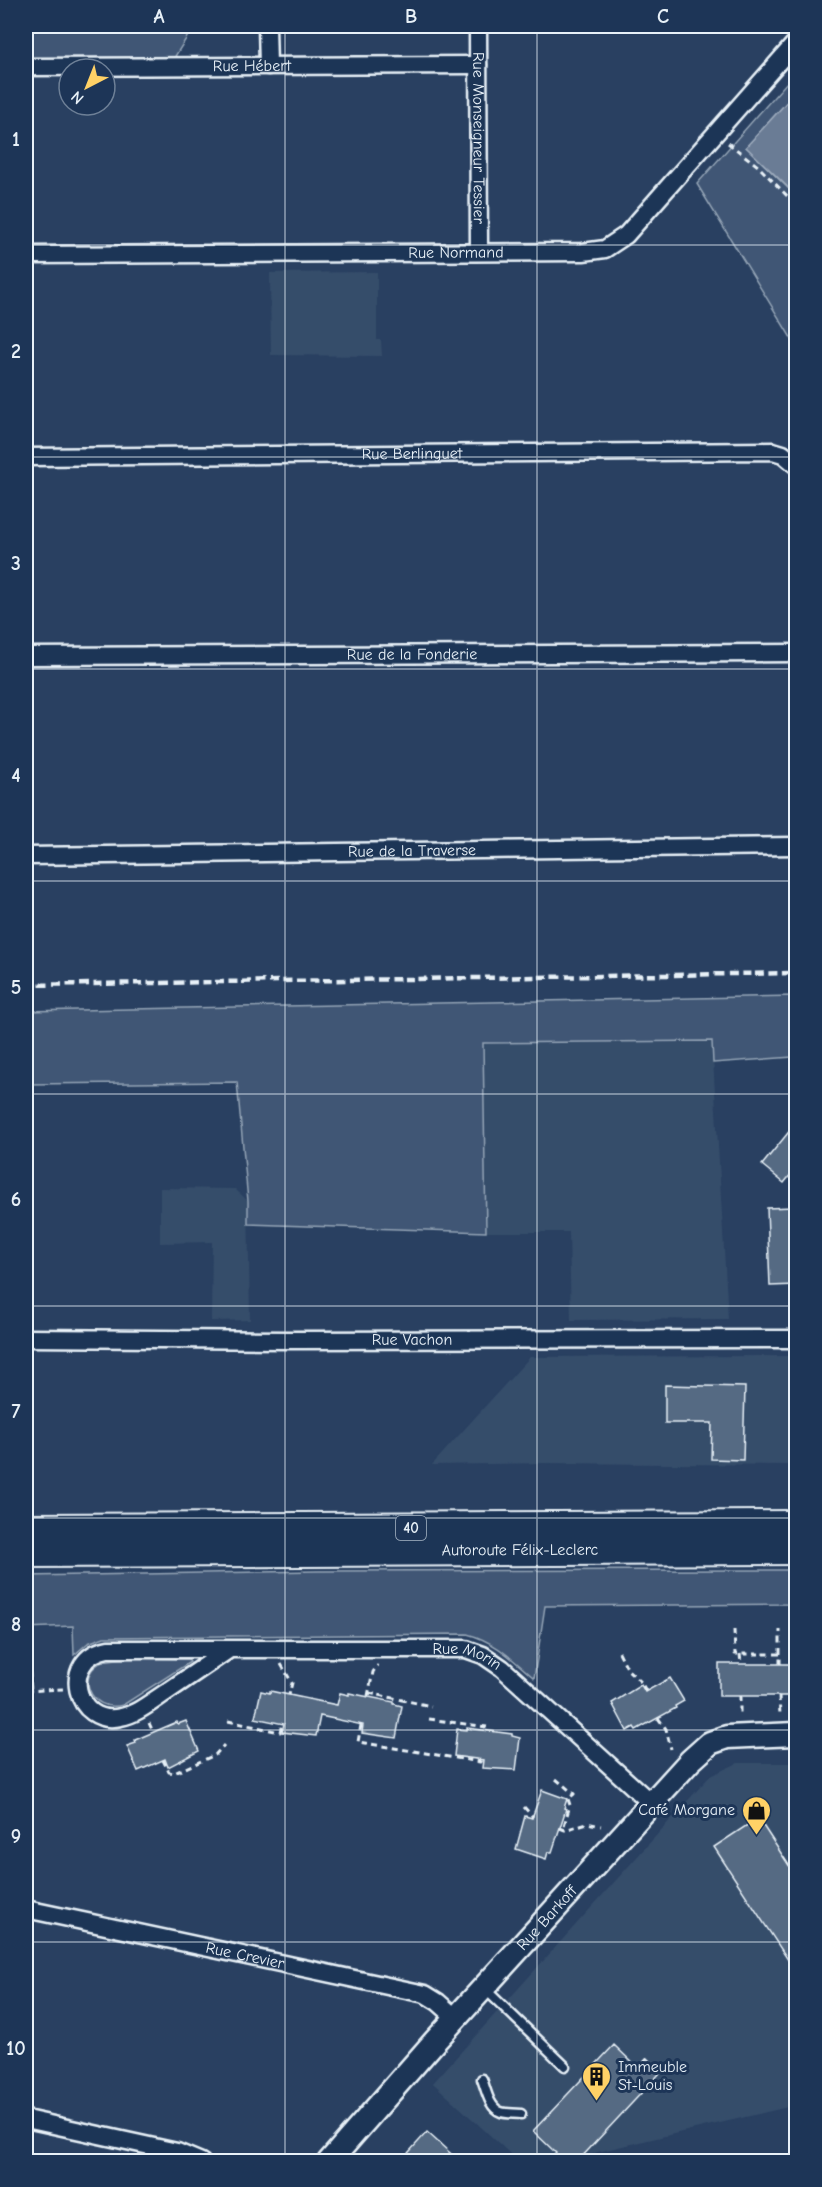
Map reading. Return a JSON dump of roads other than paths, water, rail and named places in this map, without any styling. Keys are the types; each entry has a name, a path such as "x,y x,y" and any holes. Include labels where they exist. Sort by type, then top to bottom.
{"highway":[{"name":"Autoroute Félix-Leclerc","path":"26,1529 796,1526"},
{"name":"Autoroute Félix-Leclerc","path":"26,1552 796,1549"}],"street":[{"path":"267,26 268,66"},
{"name":"Rue Monseigneur Tessier","path":"478,26 479,252"},
{"name":"Rue Normand","path":"26,255 583,252 605,249 620,241 796,42"},
{"name":"Rue Hébert","path":"26,67 478,64"},
{"name":"Rue Berlinguet","path":"26,457 773,452 783,454 795,463"},
{"name":"Rue de la Fonderie","path":"26,656 796,652"},
{"name":"Rue de la Traverse","path":"26,856 796,846"},
{"name":"Rue Vachon","path":"26,1338 291,1340 796,1338"},
{"name":"Rue Morin","path":"230,1649 126,1716 108,1719 97,1715 87,1707 79,1692 77,1681 79,1670 88,1657 98,1651 118,1648 459,1648 477,1652 502,1668 651,1803"},
{"name":"Rue Barkoff","path":"329,2162 483,1988 697,1754 714,1741 737,1736 796,1734"},
{"name":"Rue Crevier","path":"26,1909 425,1994 456,2018"},
{"path":"26,2119 177,2152 201,2162"}],"lane":[{"path":"483,1988 565,2066"},
{"path":"482,2079 489,2100 497,2109 502,2112 521,2114"}],"railway":[{"path":"26,985 796,973"}],"place":[{"name":"Café Morgane","path":"756,1836"},
{"name":"Immeuble St-Louis","path":"597,2102"}]}
